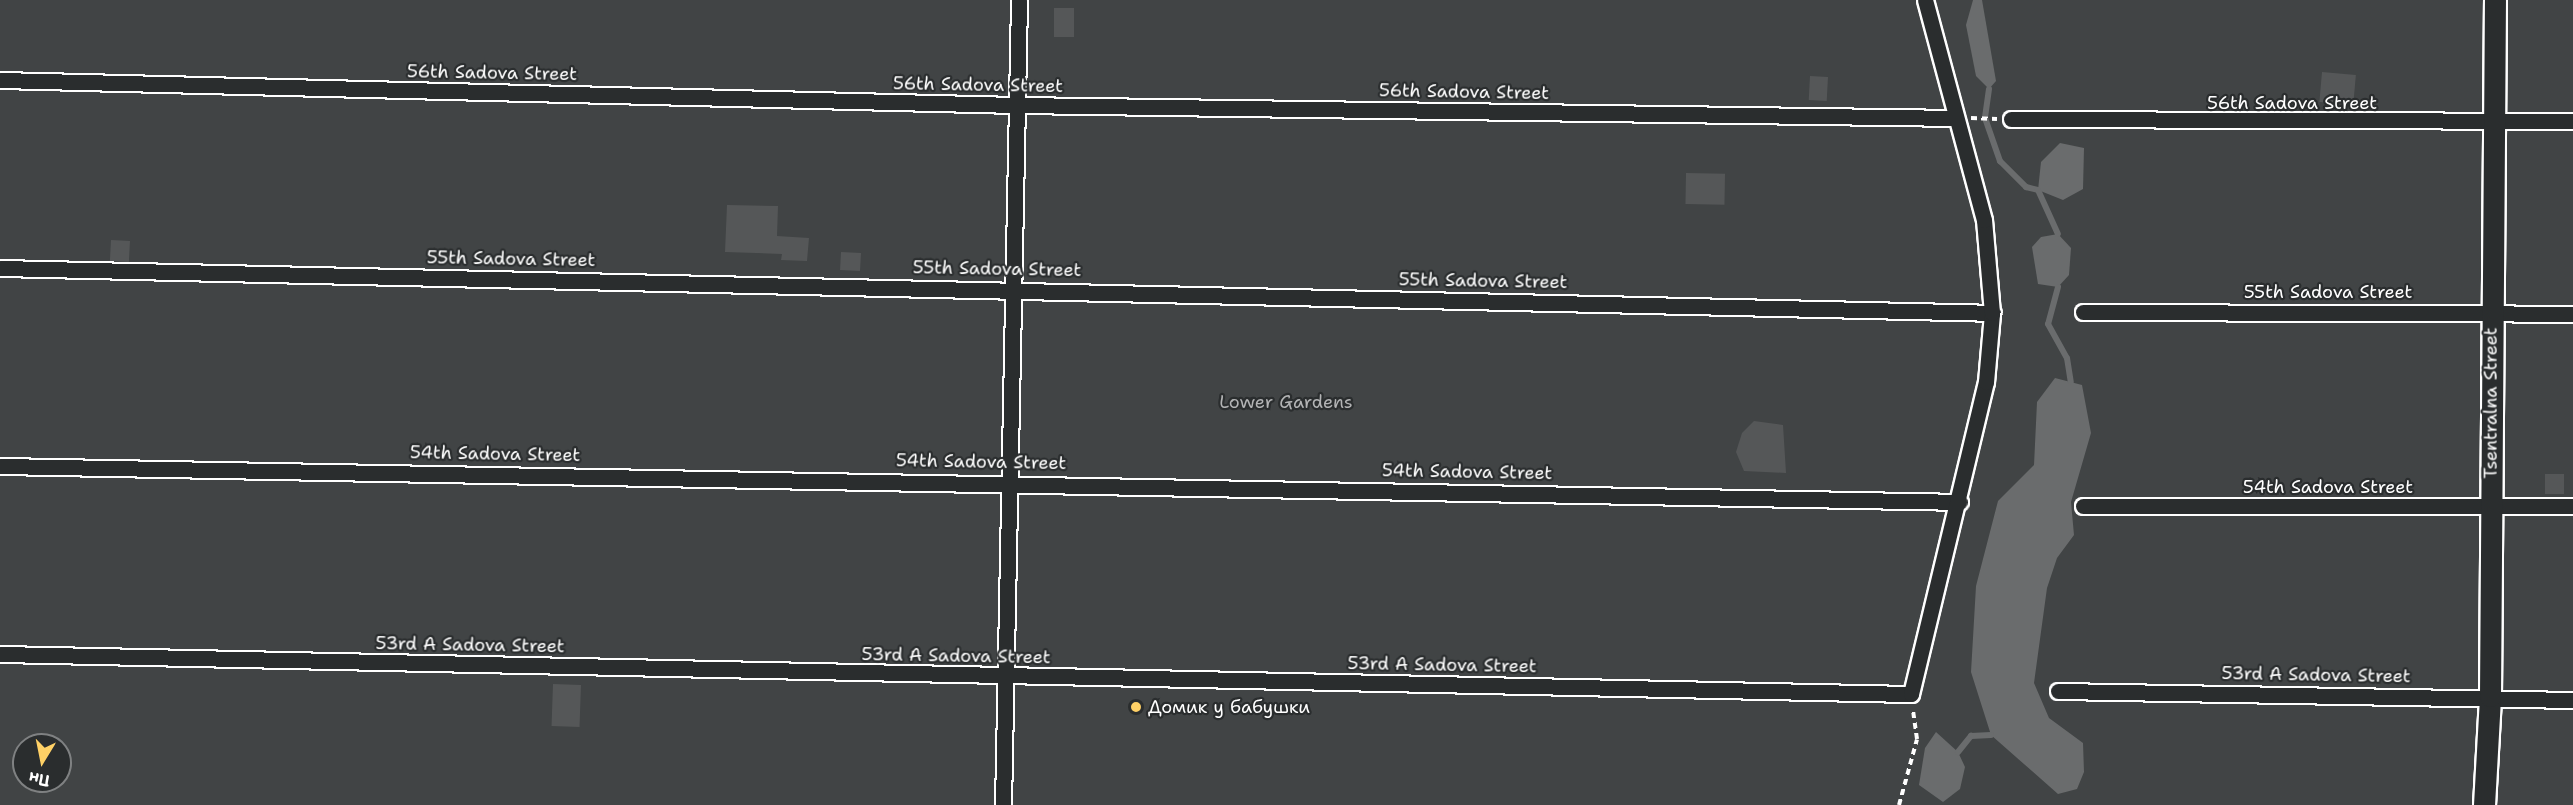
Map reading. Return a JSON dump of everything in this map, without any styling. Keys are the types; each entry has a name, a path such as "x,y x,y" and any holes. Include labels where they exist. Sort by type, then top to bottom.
{"street":[{"path":"1003,805 1013,482 1019,0"},
{"path":"1911,694 1960,502 1986,382 1992,313 1984,220 1925,0"},
{"name":"Tsentralna Street","path":"2484,805 2490,696 2492,505 2490,311 2494,0"},
{"name":"56th Sadova Street","path":"0,80 1017,105 1956,118"},
{"name":"56th Sadova Street","path":"2005,119 2304,124 2493,119 2573,121"},
{"name":"55th Sadova Street","path":"0,268 1015,289 1992,313"},
{"name":"55th Sadova Street","path":"2083,312 2490,311 2573,314"},
{"name":"54th Sadova Street","path":"0,466 1013,482 1960,502"},
{"name":"54th Sadova Street","path":"2083,506 2573,506"},
{"name":"53rd A Sadova Street","path":"0,654 1911,694"},
{"name":"53rd A Sadova Street","path":"2058,691 2573,699"}],"path":[{"path":"1972,118 2005,119"},
{"path":"1899,805 1917,739 1911,694"}],"green space":[{"name":"Lower Gardens","path":"0,0 2573,0 2573,805 0,805"}],"shaded area":[{"path":"1973,0 1982,0 1996,81 1989,89 1976,76 1966,25"},
{"path":"2060,143 2084,148 2083,189 2063,200 2038,190 2041,162"},
{"path":"2058,234 2071,248 2069,275 2058,287 2038,284 2032,247 2041,237"},
{"path":"2055,378 2082,385 2091,433 2071,502 2074,535 2057,558 2047,588 2034,683 2049,718 2083,743 2084,772 2077,789 2058,794 1991,735 1971,672 1976,586 1998,501 2034,465 2037,402"},
{"path":"1936,732 1958,752 1965,767 1960,789 1943,802 1919,785 1925,748"}],"building":[{"path":"1054,8 1074,8 1074,37 1054,37"},
{"path":"2322,72 2356,75 2353,105 2319,102"},
{"path":"1810,76 1828,77 1827,101 1809,100"},
{"path":"1686,173 1725,174 1724,205 1685,204"},
{"path":"727,205 778,206 777,236 809,238 807,261 781,260 782,254 725,252"},
{"path":"111,240 130,241 129,262 110,261"},
{"path":"841,252 861,253 860,271 840,270"},
{"path":"1754,421 1783,425 1786,473 1744,471 1736,452 1742,433"},
{"path":"2545,474 2564,474 2564,494 2545,494"},
{"path":"553,684 581,685 580,727 552,726"}],"waterway":[{"path":"1989,89 1985,118 2000,161 2026,187 2038,190 2058,234"},
{"path":"2058,287 2048,324 2067,358 2071,382"},
{"path":"1958,752 1971,736 1991,735"}],"place":[{"name":"Домик у бабушки","path":"1136,707"}]}
